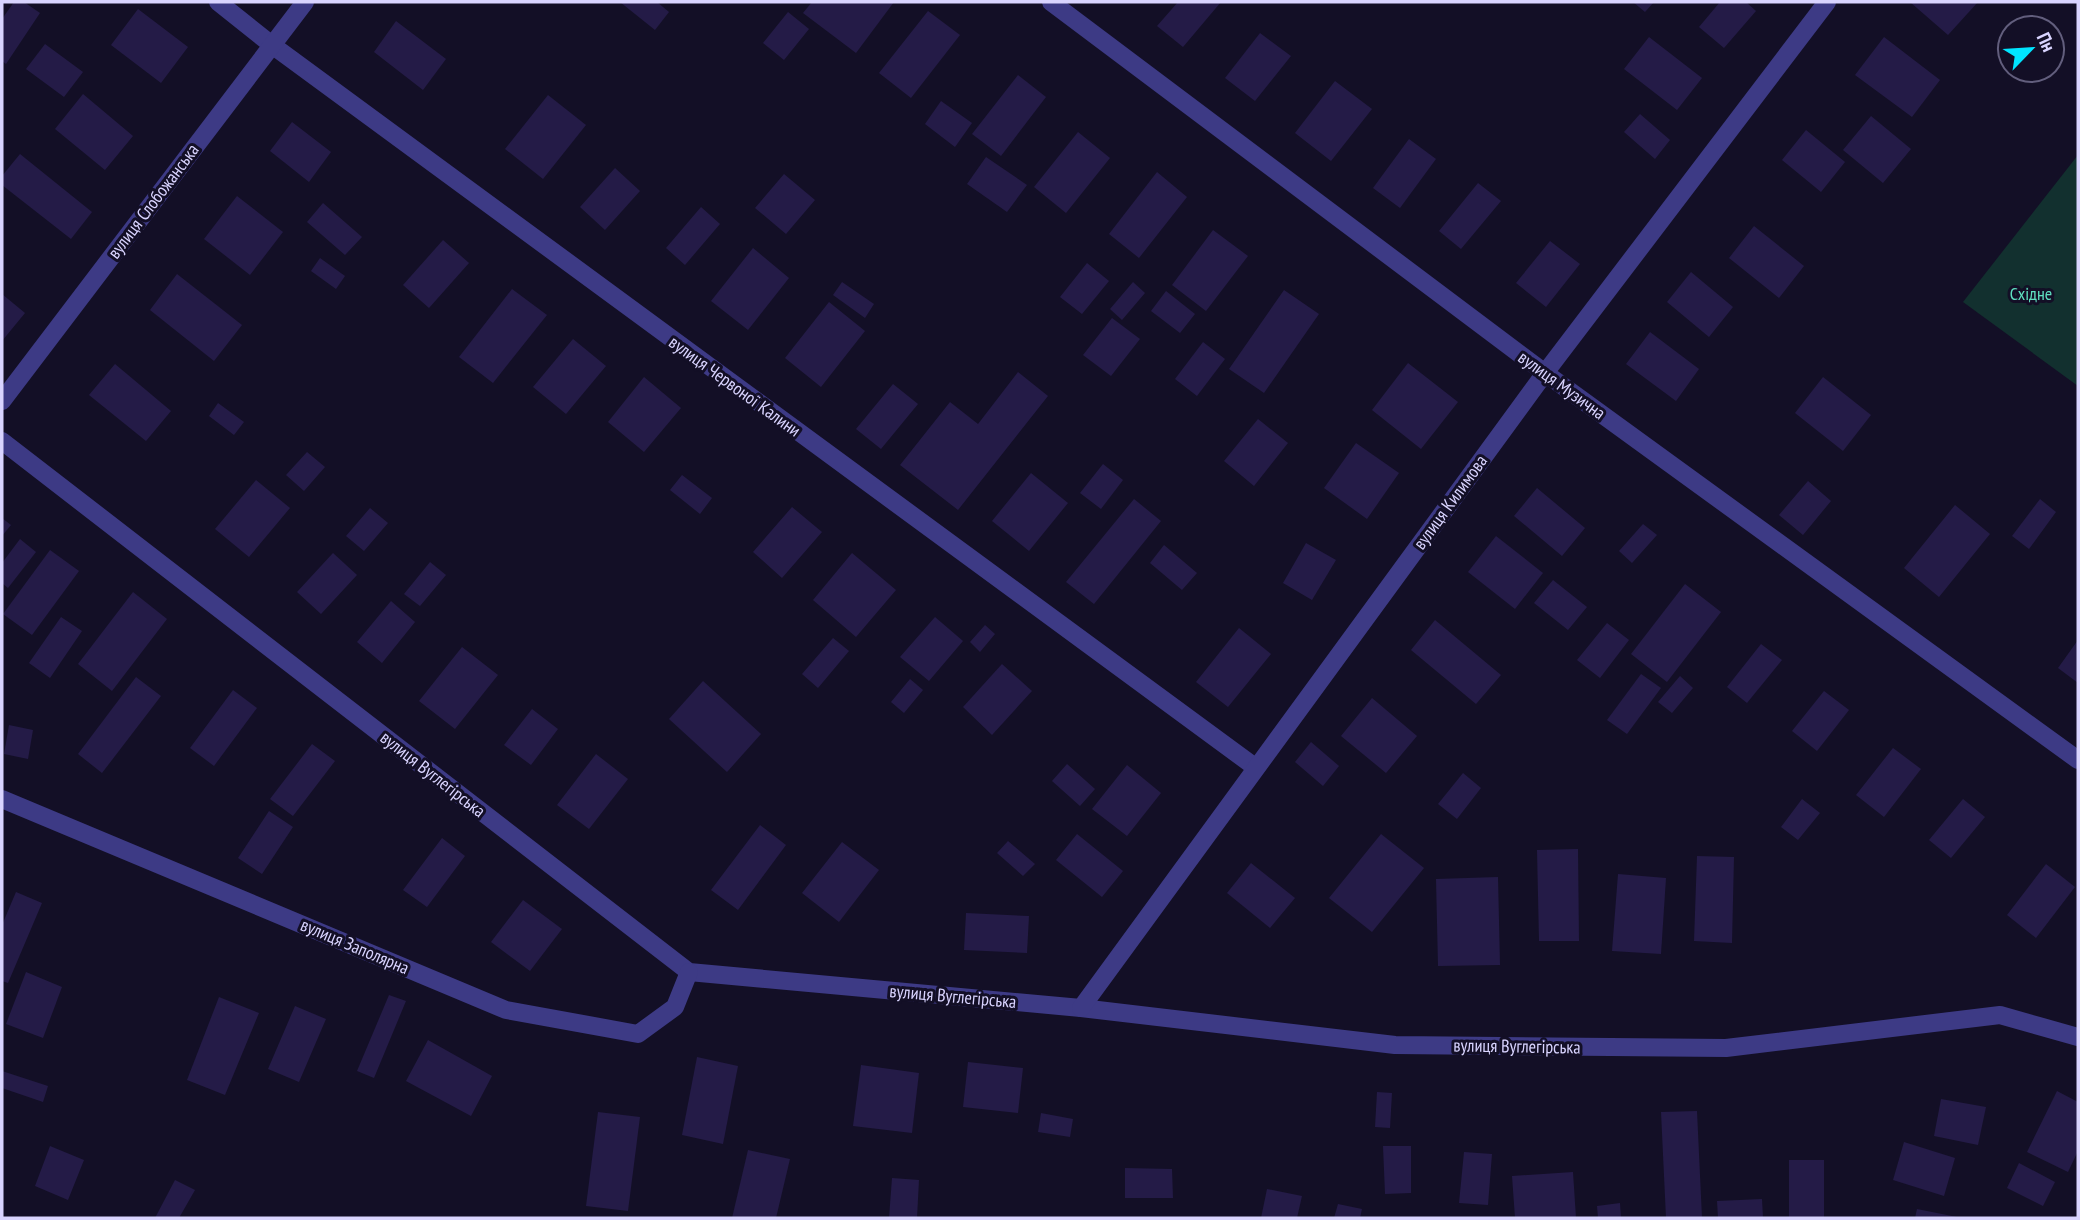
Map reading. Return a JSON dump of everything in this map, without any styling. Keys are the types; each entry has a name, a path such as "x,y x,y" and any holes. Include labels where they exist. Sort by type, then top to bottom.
{"street":[{"name":"вулиця Червоної Калини","path":"218,2 272,46 1255,767"},
{"name":"вулиця Слобожанська","path":"2,401 305,2"},
{"name":"вулиця Музична","path":"1051,2 1545,373 2078,760"},
{"name":"вулиця Килимова","path":"1081,1008 1545,373 1827,2"},
{"name":"вулиця Вуглегірська","path":"2,441 690,972 1081,1008 1395,1045 1726,1048 2000,1015 2078,1037"},
{"name":"вулиця Заполярна","path":"2,799 506,1010 638,1034 675,1007 690,972"}],"green space":[{"name":"Східне","path":"2078,155 2078,386 1963,302"}],"building":[{"path":"14,2 24,2 40,13 6,64 2,61 2,19"},
{"path":"620,2 657,2 669,12 655,30"},
{"path":"812,2 894,2 856,53 803,13"},
{"path":"1178,2 1221,2 1183,47 1157,26"},
{"path":"1633,2 1654,2 1645,12"},
{"path":"1720,2 1746,2 1756,11 1724,48 1699,27"},
{"path":"1910,2 1978,2 1948,35"},
{"path":"138,9 188,47 161,83 111,45"},
{"path":"928,11 960,35 911,98 879,73"},
{"path":"788,12 809,29 784,60 763,43"},
{"path":"396,21 446,59 423,90 374,52"},
{"path":"1260,33 1291,56 1255,101 1225,78"},
{"path":"1649,37 1702,78 1677,110 1624,69"},
{"path":"1884,37 1940,80 1912,117 1855,75"},
{"path":"45,44 83,72 64,97 26,69"},
{"path":"1018,75 1046,97 1001,156 972,134"},
{"path":"1335,81 1372,109 1331,161 1295,133"},
{"path":"83,94 133,136 105,170 55,129"},
{"path":"548,95 586,125 543,179 505,149"},
{"path":"941,101 972,123 955,147 925,124"},
{"path":"1640,114 1670,140 1655,159 1624,132"},
{"path":"1871,116 1911,149 1883,183 1843,150"},
{"path":"292,122 331,152 309,182 270,151"},
{"path":"1806,130 1845,162 1821,192 1782,160"},
{"path":"1078,132 1110,158 1066,213 1034,187"},
{"path":"1409,139 1436,159 1400,208 1373,188"},
{"path":"20,154 92,212 71,239 2,185 2,176"},
{"path":"986,157 1027,185 1007,212 967,184"},
{"path":"615,168 640,191 605,230 580,207"},
{"path":"1157,172 1187,197 1139,258 1109,234"},
{"path":"784,174 815,200 786,234 755,208"},
{"path":"1478,183 1501,201 1461,249 1439,231"},
{"path":"237,196 283,232 250,275 204,239"},
{"path":"323,203 362,237 345,255 307,222"},
{"path":"701,207 720,224 685,265 666,248"},
{"path":"1754,226 1804,266 1779,298 1729,258"},
{"path":"1213,230 1248,256 1206,311 1172,285"},
{"path":"443,240 469,263 429,308 403,285"},
{"path":"1550,241 1580,264 1546,307 1516,283"},
{"path":"753,248 789,278 748,330 711,301"},
{"path":"320,258 345,276 336,289 311,271"},
{"path":"1087,263 1109,281 1082,314 1060,297"},
{"path":"1691,272 1733,307 1709,337 1667,302"},
{"path":"177,274 242,325 214,361 150,310"},
{"path":"842,282 874,304 865,318 833,295"},
{"path":"1133,282 1145,293 1122,320 1110,309"},
{"path":"512,289 547,315 493,383 459,357"},
{"path":"1284,290 1319,314 1264,393 1229,369"},
{"path":"1166,291 1195,314 1180,333 1151,311"},
{"path":"2,294 25,313 2,341"},
{"path":"829,302 865,331 821,387 785,358"},
{"path":"1112,318 1140,339 1111,376 1083,355"},
{"path":"1650,332 1699,369 1676,401 1626,364"},
{"path":"573,339 606,366 566,414 533,387"},
{"path":"1203,342 1225,359 1197,396 1175,379"},
{"path":"1408,363 1458,402 1421,449 1372,410"},
{"path":"115,364 171,411 146,441 89,395"},
{"path":"1018,372 1048,396 958,510 900,465 950,402 978,424"},
{"path":"644,377 681,408 644,452 608,422"},
{"path":"1823,377 1871,415 1843,451 1795,413"},
{"path":"893,384 918,404 881,449 856,429"},
{"path":"218,403 244,422 234,435 209,416"},
{"path":"1258,419 1288,443 1254,486 1224,461"},
{"path":"1356,443 1399,473 1367,519 1324,488"},
{"path":"307,452 325,467 304,491 286,475"},
{"path":"1103,464 1123,480 1101,509 1080,493"},
{"path":"1031,473 1068,503 1029,551 992,521"},
{"path":"682,475 712,498 700,514 670,490"},
{"path":"256,480 290,508 249,557 215,529"},
{"path":"1808,481 1831,501 1803,535 1779,515"},
{"path":"1537,488 1585,528 1562,556 1514,516"},
{"path":"1134,499 1161,521 1094,604 1066,582"},
{"path":"2040,499 2056,512 2029,549 2012,536"},
{"path":"1955,505 1990,534 1939,597 1904,568"},
{"path":"792,507 822,532 782,578 753,552"},
{"path":"370,508 388,523 364,551 346,536"},
{"path":"2,518 11,525 2,536"},
{"path":"1643,524 1657,535 1632,563 1619,551"},
{"path":"1496,536 1543,573 1515,609 1468,572"},
{"path":"20,539 36,552 8,588 2,583 2,563"},
{"path":"1306,543 1336,560 1312,600 1283,583"},
{"path":"1164,545 1197,573 1182,590 1150,563"},
{"path":"50,550 79,571 32,635 3,614"},
{"path":"333,553 357,575 321,614 297,592"},
{"path":"852,553 896,590 856,637 813,600"},
{"path":"430,562 446,575 420,606 404,594"},
{"path":"1553,580 1587,607 1568,630 1534,603"},
{"path":"1685,584 1721,612 1667,682 1631,654"},
{"path":"133,592 167,619 112,691 78,664"},
{"path":"391,601 415,622 382,663 357,642"},
{"path":"61,617 82,631 50,678 29,663"},
{"path":"935,617 963,641 929,681 900,657"},
{"path":"1435,620 1501,675 1476,704 1411,650"},
{"path":"1607,623 1629,640 1600,678 1577,660"},
{"path":"985,625 995,634 980,652 970,642"},
{"path":"1239,628 1271,654 1228,707 1196,682"},
{"path":"833,638 849,651 818,688 802,674"},
{"path":"2078,640 2078,683 2058,668"},
{"path":"1761,644 1782,660 1747,703 1727,687"},
{"path":"462,647 498,675 455,729 419,701"},
{"path":"1002,664 1032,691 992,735 963,707"},
{"path":"1641,674 1661,688 1627,734 1607,720"},
{"path":"1680,676 1693,688 1672,713 1658,702"},
{"path":"136,677 161,696 102,773 78,754"},
{"path":"910,679 923,690 904,713 891,702"},
{"path":"703,681 761,734 727,772 669,719"},
{"path":"233,690 257,708 214,766 190,748"},
{"path":"1824,691 1849,710 1817,751 1792,731"},
{"path":"1372,698 1417,736 1386,773 1341,736"},
{"path":"532,709 558,729 531,765 504,745"},
{"path":"9,725 33,730 28,759 4,754"},
{"path":"1311,742 1339,766 1323,786 1295,762"},
{"path":"312,744 335,761 293,816 270,799"},
{"path":"1893,748 1921,769 1884,817 1856,795"},
{"path":"596,754 628,779 589,829 557,805"},
{"path":"1067,764 1095,789 1080,806 1052,781"},
{"path":"1127,765 1161,793 1127,836 1092,809"},
{"path":"1463,773 1481,788 1457,819 1438,804"},
{"path":"1802,799 1820,813 1798,840 1781,827"},
{"path":"1963,799 1985,817 1951,858 1929,840"},
{"path":"269,811 293,827 262,874 238,858"},
{"path":"760,825 786,845 738,910 711,890"},
{"path":"1077,834 1123,871 1102,897 1056,860"},
{"path":"1381,834 1424,868 1372,932 1329,898"},
{"path":"442,838 465,856 427,907 403,890"},
{"path":"1008,841 1035,864 1023,876 997,853"},
{"path":"842,842 879,870 839,922 802,893"},
{"path":"1578,849 1579,941 1539,941 1537,850"},
{"path":"1697,856 1734,857 1732,943 1694,941"},
{"path":"1251,863 1295,898 1270,928 1227,893"},
{"path":"2046,864 2075,887 2036,938 2007,915"},
{"path":"1618,874 1666,878 1661,954 1612,951"},
{"path":"1498,877 1500,965 1438,966 1436,879"},
{"path":"16,892 42,903 8,983 2,981 2,925"},
{"path":"523,900 562,929 530,971 491,942"},
{"path":"966,913 1029,916 1027,953 964,950"},
{"path":"26,972 62,987 43,1038 6,1024"},
{"path":"389,995 406,1001 374,1078 357,1071"},
{"path":"219,997 259,1013 225,1095 187,1080"},
{"path":"295,1006 326,1019 299,1082 268,1069"},
{"path":"428,1040 492,1076 471,1116 406,1081"},
{"path":"697,1057 738,1066 723,1144 682,1135"},
{"path":"968,1062 1023,1068 1018,1113 963,1107"},
{"path":"861,1065 919,1073 912,1133 853,1126"},
{"path":"2,1071 48,1086 43,1102 2,1088"},
{"path":"2057,1091 2078,1102 2078,1151 2068,1172 2027,1152"},
{"path":"1377,1092 1392,1093 1390,1128 1375,1127"},
{"path":"1941,1099 1986,1107 1978,1145 1934,1136"},
{"path":"1697,1111 1702,1218 1666,1218 1661,1112"},
{"path":"598,1112 640,1117 628,1211 586,1206"},
{"path":"1041,1113 1073,1119 1070,1137 1038,1132"},
{"path":"1904,1142 1955,1158 1944,1196 1893,1180"},
{"path":"50,1146 84,1160 68,1200 35,1186"},
{"path":"1383,1146 1411,1146 1411,1193 1385,1194"},
{"path":"748,1150 790,1159 776,1218 732,1218"},
{"path":"1464,1152 1492,1154 1488,1205 1459,1203"},
{"path":"1789,1160 1824,1160 1824,1218 1789,1218"},
{"path":"2019,1163 2055,1182 2043,1206 2007,1188"},
{"path":"1125,1168 1172,1169 1173,1198 1125,1198"},
{"path":"1573,1172 1576,1218 1515,1218 1512,1176"},
{"path":"892,1178 919,1180 917,1218 889,1218"},
{"path":"175,1180 195,1190 179,1218 155,1218"},
{"path":"1267,1189 1302,1196 1297,1218 1261,1218"},
{"path":"1762,1199 1763,1218 1718,1218 1717,1201"},
{"path":"1620,1203 1621,1218 1598,1218 1597,1206"},
{"path":"1338,1204 1362,1209 1360,1218 1334,1218"},
{"path":"1917,1209 1957,1217 1957,1218 1915,1218"}]}
